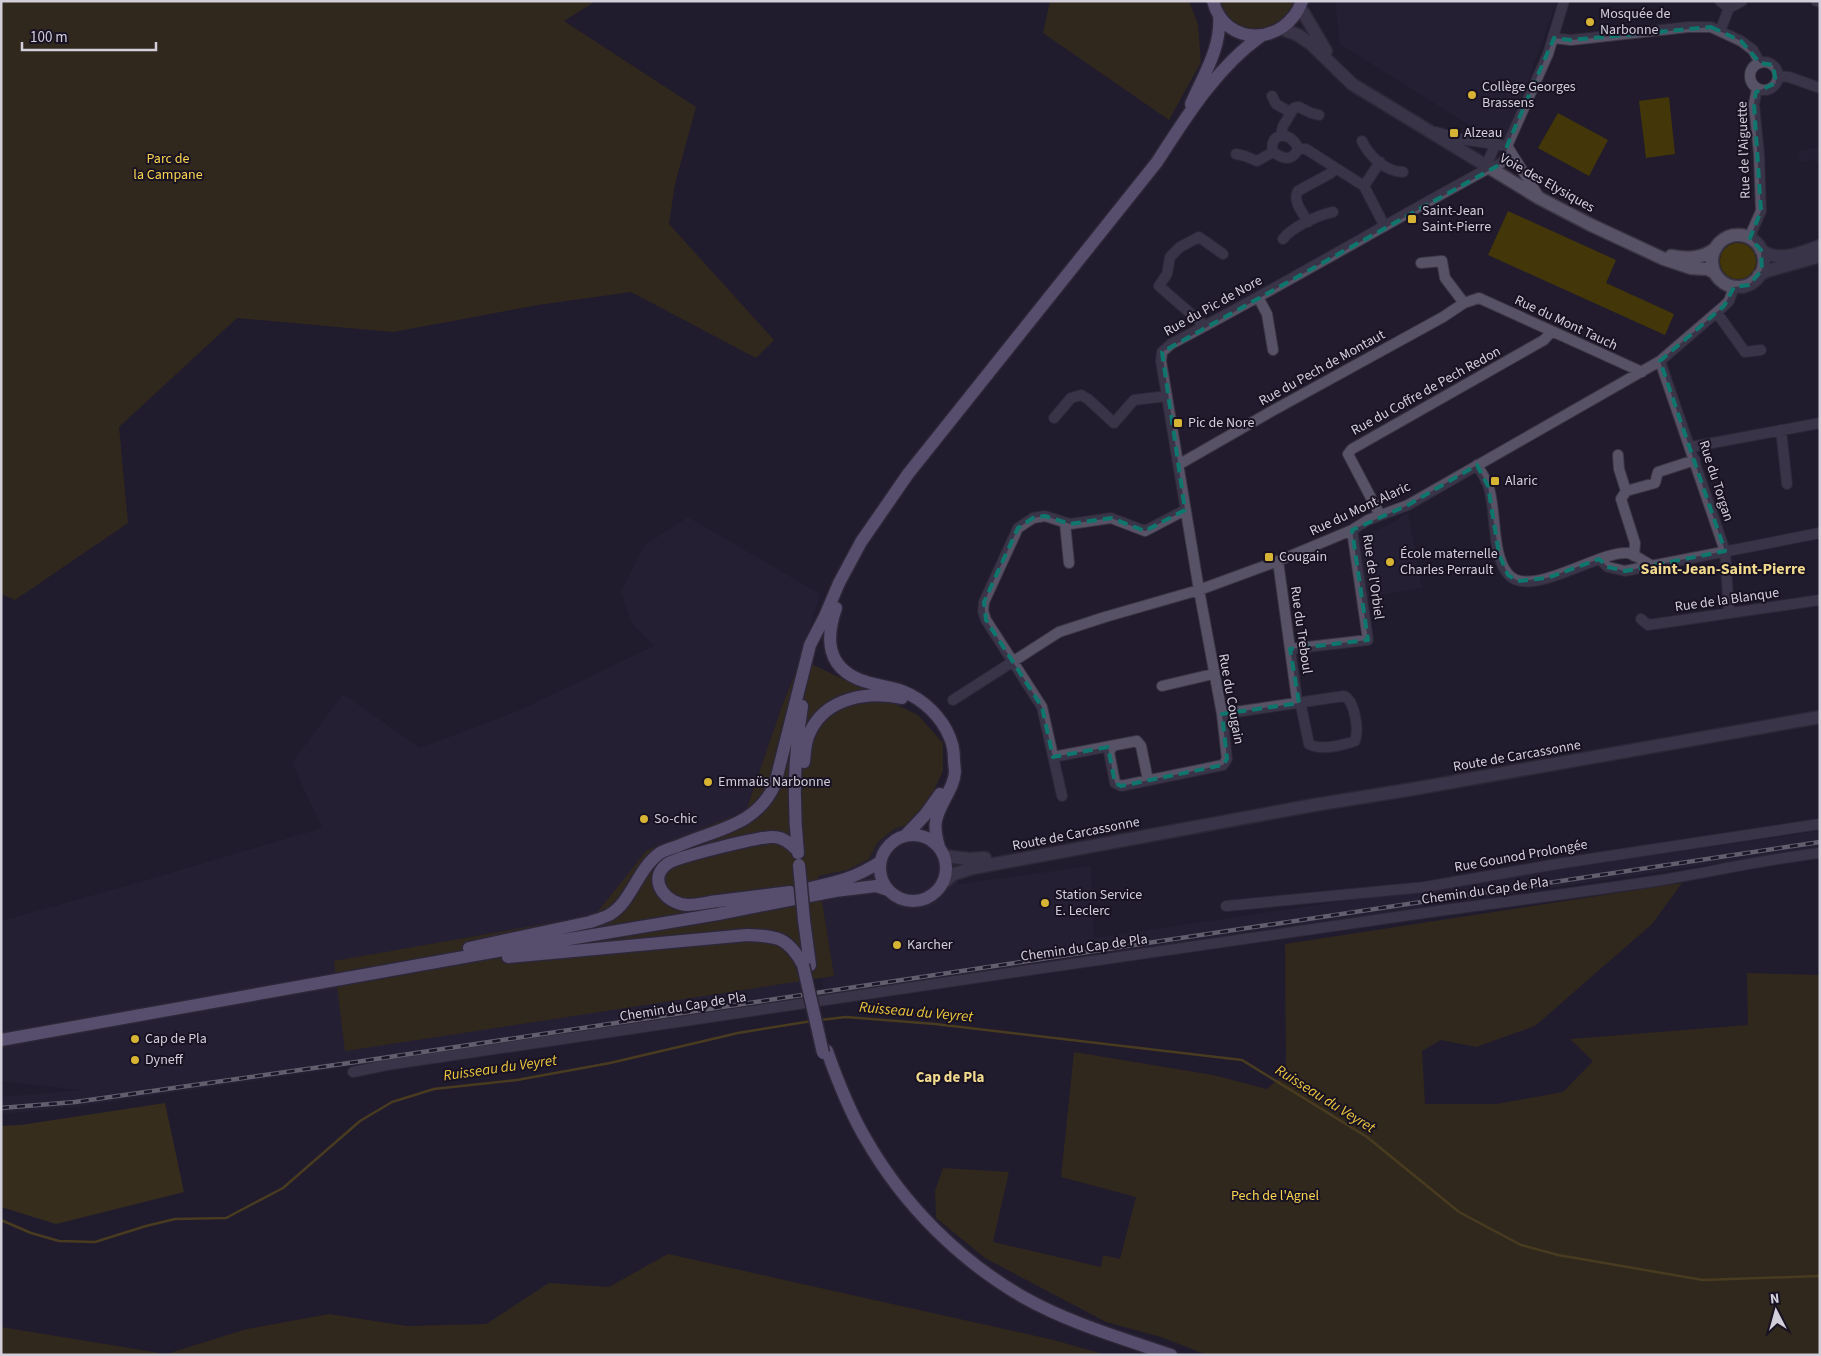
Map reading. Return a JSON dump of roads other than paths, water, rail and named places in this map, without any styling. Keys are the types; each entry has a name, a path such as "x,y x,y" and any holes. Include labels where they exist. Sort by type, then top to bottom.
{"main road":[{"path":"1182,122 1220,36 1219,15 1213,1"},
{"path":"470,948 590,922 610,915 626,900 642,872 660,853 733,824 758,810 771,794 775,784 810,644 861,542 908,474 1157,162 1182,122 1228,65 1240,52 1261,36 1282,28 1292,20 1300,5"},
{"name":"Voie des Elysiques","path":"1300,5 1337,68"},
{"path":"1219,15 1232,28 1242,33 1261,36"},
{"name":"Voie des Elysiques","path":"1282,28 1298,35 1311,44 1352,84 1539,198 1647,251 1681,265 1708,269 1715,273"},
{"path":"1759,275 1763,265 1763,256 1757,244 1749,238 1740,235 1728,237 1721,241 1716,248 1712,260 1715,273 1722,282 1734,287 1749,285 1759,275 1767,271 1820,256"},
{"path":"1761,250 1767,254 1781,257 1801,253 1820,246"},
{"name":"Voie des Elysiques","path":"1647,251 1692,258 1708,254 1716,248"},
{"path":"1,1040 718,914 843,890 876,886 888,890 904,900 914,901 923,900 932,895 942,884 946,875 935,833 940,808 952,784 955,772 954,749 945,726 923,703 904,692 858,679 843,669 833,656 829,641 832,621 856,564 908,474"},
{"path":"825,616 808,672 799,722 796,777 797,850 804,920 806,965 836,1094 860,1144 890,1189 920,1225 960,1264 995,1289 1048,1318 1097,1338 1148,1355"},
{"path":"797,850 805,750 810,732 817,720 833,706 857,697 893,696 923,703"},
{"name":"Route de Carcassonne","path":"941,852 977,859 1413,789 1820,718"},
{"path":"905,836 934,803 950,774 954,762"},
{"name":"Route de Carcassonne","path":"942,884 954,874 973,868 1220,821"},
{"path":"888,890 880,874 880,862 888,847 896,840 914,835 923,837 932,841 941,852"},
{"path":"790,892 687,905 667,898 661,891 659,879 660,872 666,865 676,859 744,842 774,837 783,839 797,850"},
{"path":"1,1034 470,948 790,892 844,880 861,874 880,862"},
{"path":"406,968 747,935 777,937 790,945 806,965"},
{"path":"825,1052 856,1122 880,1163 916,1209 966,1258 982,1272 1050,1310 1099,1331 1171,1355"}],"street":[{"path":"1489,168 1489,159 1504,146 1554,38 1564,1"},
{"path":"1720,1 1729,8"},
{"path":"1720,31 1729,8 1742,1"},
{"path":"1554,38 1571,40 1688,27 1711,28 1741,41 1753,50 1760,63"},
{"path":"1765,62 1773,65 1778,76 1776,83 1770,89 1763,90 1757,89 1749,78 1754,66 1765,62"},
{"path":"1778,76 1818,84"},
{"name":"Rue de l'Aiguette","path":"1749,238 1761,210 1759,154 1754,104 1757,89"},
{"path":"1272,96 1276,104 1290,112"},
{"path":"1281,135 1283,126 1294,108 1298,107 1319,115"},
{"path":"1430,131 1460,139 1504,146 1539,198"},
{"path":"1273,152 1272,143 1281,135 1294,140 1298,148"},
{"path":"1362,141 1366,149 1393,172 1403,172"},
{"name":"Rue du Pic de Nore","path":"1199,590 1161,361 1162,352 1171,344 1384,225 1489,168 1498,166 1506,161 1504,146"},
{"path":"1273,152 1284,159 1291,158 1298,148"},
{"path":"1298,148 1306,149 1364,186 1384,225"},
{"path":"1236,154 1257,161 1273,152"},
{"path":"1364,186 1380,162"},
{"path":"1308,222 1296,199 1296,194 1298,191 1331,173 1334,168"},
{"path":"1283,239 1288,232 1324,214 1333,212"},
{"path":"1204,326 1159,286 1167,274 1170,257 1180,246 1199,237 1223,254"},
{"path":"1421,264 1442,261 1445,278 1464,304"},
{"name":"Rue du Mont Alaric","path":"953,700 1059,632 1105,616 1199,590 1278,561 1352,530 1380,515 1408,505 1660,361 1729,301 1734,287"},
{"path":"1258,297 1268,314 1273,350"},
{"name":"Rue du Pech de Montaut","path":"1178,465 1464,304 1479,298"},
{"name":"Rue du Mont Tauch","path":"1479,298 1550,332 1642,372"},
{"path":"1717,312 1745,352 1761,350"},
{"name":"Rue du Coffre de Pech Redon","path":"1380,515 1348,454 1352,449 1544,340 1550,332"},
{"name":"Rue du Torgan","path":"1660,361 1725,551 1728,613"},
{"path":"1054,418 1071,398 1081,395 1114,423 1134,400 1167,396"},
{"path":"1690,447 1820,423"},
{"path":"1781,430 1787,484"},
{"path":"1618,455 1619,469 1626,491"},
{"path":"1634,556 1635,543 1621,499 1626,491 1655,483 1658,472 1695,460"},
{"path":"1478,465 1488,486 1499,554 1508,575 1518,581 1530,582 1547,578 1599,559 1627,553 1651,566"},
{"path":"1062,796 1042,707 986,620 983,611 984,602 1018,528 1024,522 1045,516 1070,524 1111,518 1145,530 1185,510"},
{"path":"1064,523 1069,563"},
{"name":"Rue de l'Orbiel","path":"1290,649 1368,640 1352,530"},
{"path":"1599,559 1608,567 1625,571 1820,533"},
{"name":"Rue du Treboul","path":"1278,561 1297,700 1300,703 1309,744 1315,748 1355,741 1357,735 1350,699 1344,696 1300,703"},
{"name":"Rue du Cougain","path":"1113,746 1109,752 1115,783 1120,786 1223,765 1227,759 1222,714 1213,674 1199,590"},
{"name":"Rue de la Blanque","path":"1641,619 1648,625 1820,600"},
{"path":"1162,686 1213,674"},
{"path":"1222,714 1300,703"},
{"path":"1053,758 1137,741 1141,746 1148,780"},
{"name":"Rue Gounod Prolongée","path":"1226,906 1425,887 1563,863 1820,824"},
{"name":"Chemin du Cap de Pla","path":"353,1072 387,1065 1196,945 1660,880 1784,857 1820,854"}],"waterway":[{"name":"Ruisseau du Veyret","path":"820,1020 846,1017 935,1024 1242,1060 1367,1137 1459,1212 1521,1245 1558,1255 1703,1280 1820,1276"},
{"name":"Ruisseau du Veyret","path":"1,1220 31,1233 59,1241 95,1242 175,1219 226,1218 283,1188 360,1121 392,1102 434,1089 517,1080 610,1063 738,1033 812,1021"}],"railway":[{"path":"1,1108 75,1102 356,1062 1820,842"}],"place":[{"name":"Mosquée de Narbonne","path":"1590,22"},
{"name":"Collège Georges Brassens","path":"1472,95"},
{"name":"Alzeau","path":"1454,133"},
{"name":"Saint-Jean Saint-Pierre","path":"1412,219"},
{"name":"Pic de Nore","path":"1178,423"},
{"name":"Alaric","path":"1495,481"},
{"name":"Cougain","path":"1269,557"},
{"name":"École maternelle Charles Perrault","path":"1390,562"},
{"name":"Emmaüs Narbonne","path":"708,782"},
{"name":"So-chic","path":"644,819"},
{"name":"Station Service E. Leclerc","path":"1045,903"},
{"name":"Karcher","path":"897,945"},
{"name":"Cap de Pla","path":"135,1039"},
{"name":"Dyneff","path":"135,1060"}],"district":[{"name":"Saint-Jean-Saint-Pierre","path":"1723,569"},
{"name":"Cap de Pla","path":"950,1077"}],"park label":[{"name":"Parc de la Campane","path":"168,168"},
{"name":"Pech de l'Agnel","path":"1275,1196"}]}
